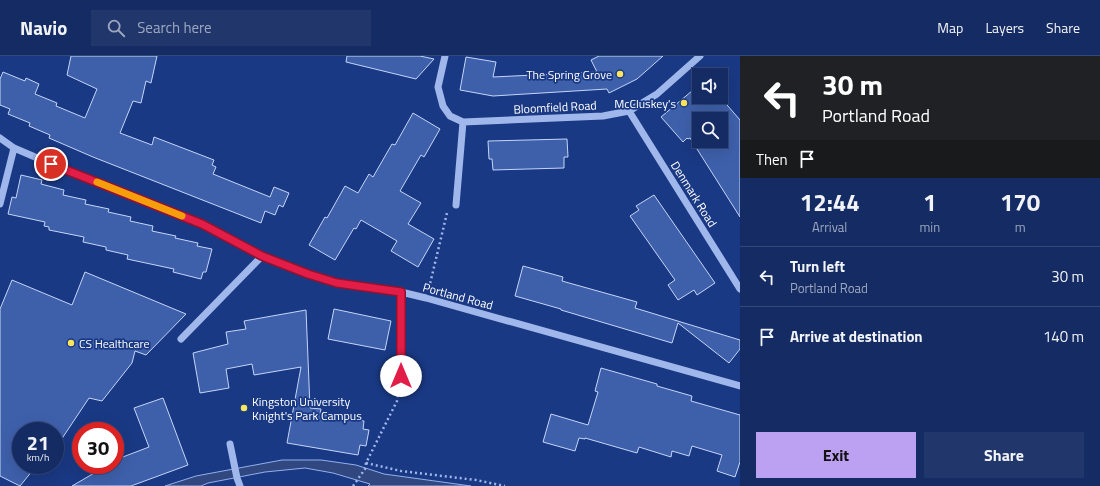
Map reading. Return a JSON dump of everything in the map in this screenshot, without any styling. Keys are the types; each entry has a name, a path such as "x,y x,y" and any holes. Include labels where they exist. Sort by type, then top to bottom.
{"street":[{"path":"445,56 438,87 443,106 450,116 463,122 456,205"},
{"name":"Bloomfield Road","path":"463,122 603,116 629,110 657,94 700,56"},
{"name":"Denmark Road","path":"629,110 740,289"},
{"name":"Portland Road","path":"0,138 14,148 202,224 262,256 308,274 337,283 401,292 426,298 740,386"},
{"path":"0,204 14,148"},
{"path":"181,339 262,256"},
{"path":"401,292 401,376"},
{"path":"230,444 240,486"}],"path":[{"path":"426,298 448,211 456,205"},
{"path":"354,485 365,469 366,463 397,401 401,376"},
{"path":"366,463 401,471 476,480 505,486"}],"water":[{"path":"282,460 321,460 356,465 384,474 471,486 368,486 370,484 333,473 305,468 265,472 208,483 201,486 165,486 196,476"}],"building":[{"path":"71,56 157,56 151,83 146,81 141,103 133,101 120,133 152,145 154,137 214,160 212,165 216,167 213,174 270,197 274,187 289,193 283,207 279,205 275,215 265,211 261,223 93,157 49,138 50,135 29,126 30,123 8,114 10,109 0,105 0,79 3,72 25,81 26,78 39,84 35,94 57,103 56,106 85,118 97,89 67,75"},
{"path":"347,56 420,56 434,59 416,79 346,62"},
{"path":"599,56 663,56 637,79 609,93 607,89 493,96 460,90 466,57 496,62 493,77 597,72 591,60"},
{"path":"692,91 692,104 726,104 740,120 740,217 696,148 728,148 728,112 692,112 692,141 690,138 687,138 683,142 661,117"},
{"path":"413,113 440,129 424,157 421,155 400,191 421,203 408,224 434,239 418,267 391,251 397,241 361,220 356,229 354,228 335,260 309,245 325,217 327,218 345,186 358,193 369,174 373,177 392,144 395,145"},
{"path":"567,139 568,157 564,157 564,168 493,170 492,159 489,159 488,141"},
{"path":"21,175 42,180 41,184 64,190 63,195 86,200 85,204 109,209 108,212 131,217 130,221 153,226 152,231 176,236 175,238 198,243 197,246 212,249 206,272 203,272 201,279 173,272 174,269 127,259 128,255 106,250 106,247 83,242 84,237 49,230 49,227 44,226 45,222 8,214 12,197 16,198"},
{"path":"654,195 715,283 697,295 694,290 678,300 668,285 675,280 630,216 639,210 636,206"},
{"path":"523,266 563,277 562,281 637,302 635,308 740,340 740,349 729,363 678,323 672,343 515,296"},
{"path":"85,272 186,314 146,355 135,351 132,363 102,401 89,398 64,436 64,422 12,422 12,474 30,474 20,486 0,476 0,309 12,280 72,305"},
{"path":"334,309 391,321 385,350 328,339"},
{"path":"306,310 310,408 321,409 320,414 364,421 363,429 369,430 366,446 360,445 358,455 287,443 301,367 254,375 252,364 226,369 229,388 200,393 193,353 228,344 226,332 246,329 244,321"},
{"path":"601,368 657,384 657,386 692,396 691,401 740,415 740,462 735,477 717,471 722,455 692,446 689,456 672,451 671,457 639,447 637,453 585,438 579,438 575,451 543,442 551,414 588,425 598,392 595,391"},
{"path":"163,398 188,465 131,486 72,486 93,474 124,474 124,457 149,447 134,408"}],"slow traffic":[{"path":"97,182 182,216"}],"place":[{"name":"The Spring Grove","path":"620,74"},
{"name":"McCluskey's","path":"684,103"},
{"name":"CS Healthcare","path":"71,343"},
{"name":"Kingston University Knight's Park Campus","path":"244,408"}],"route":[{"path":"51,164 202,224 262,256 308,274 337,283 401,292 401,376"}]}
